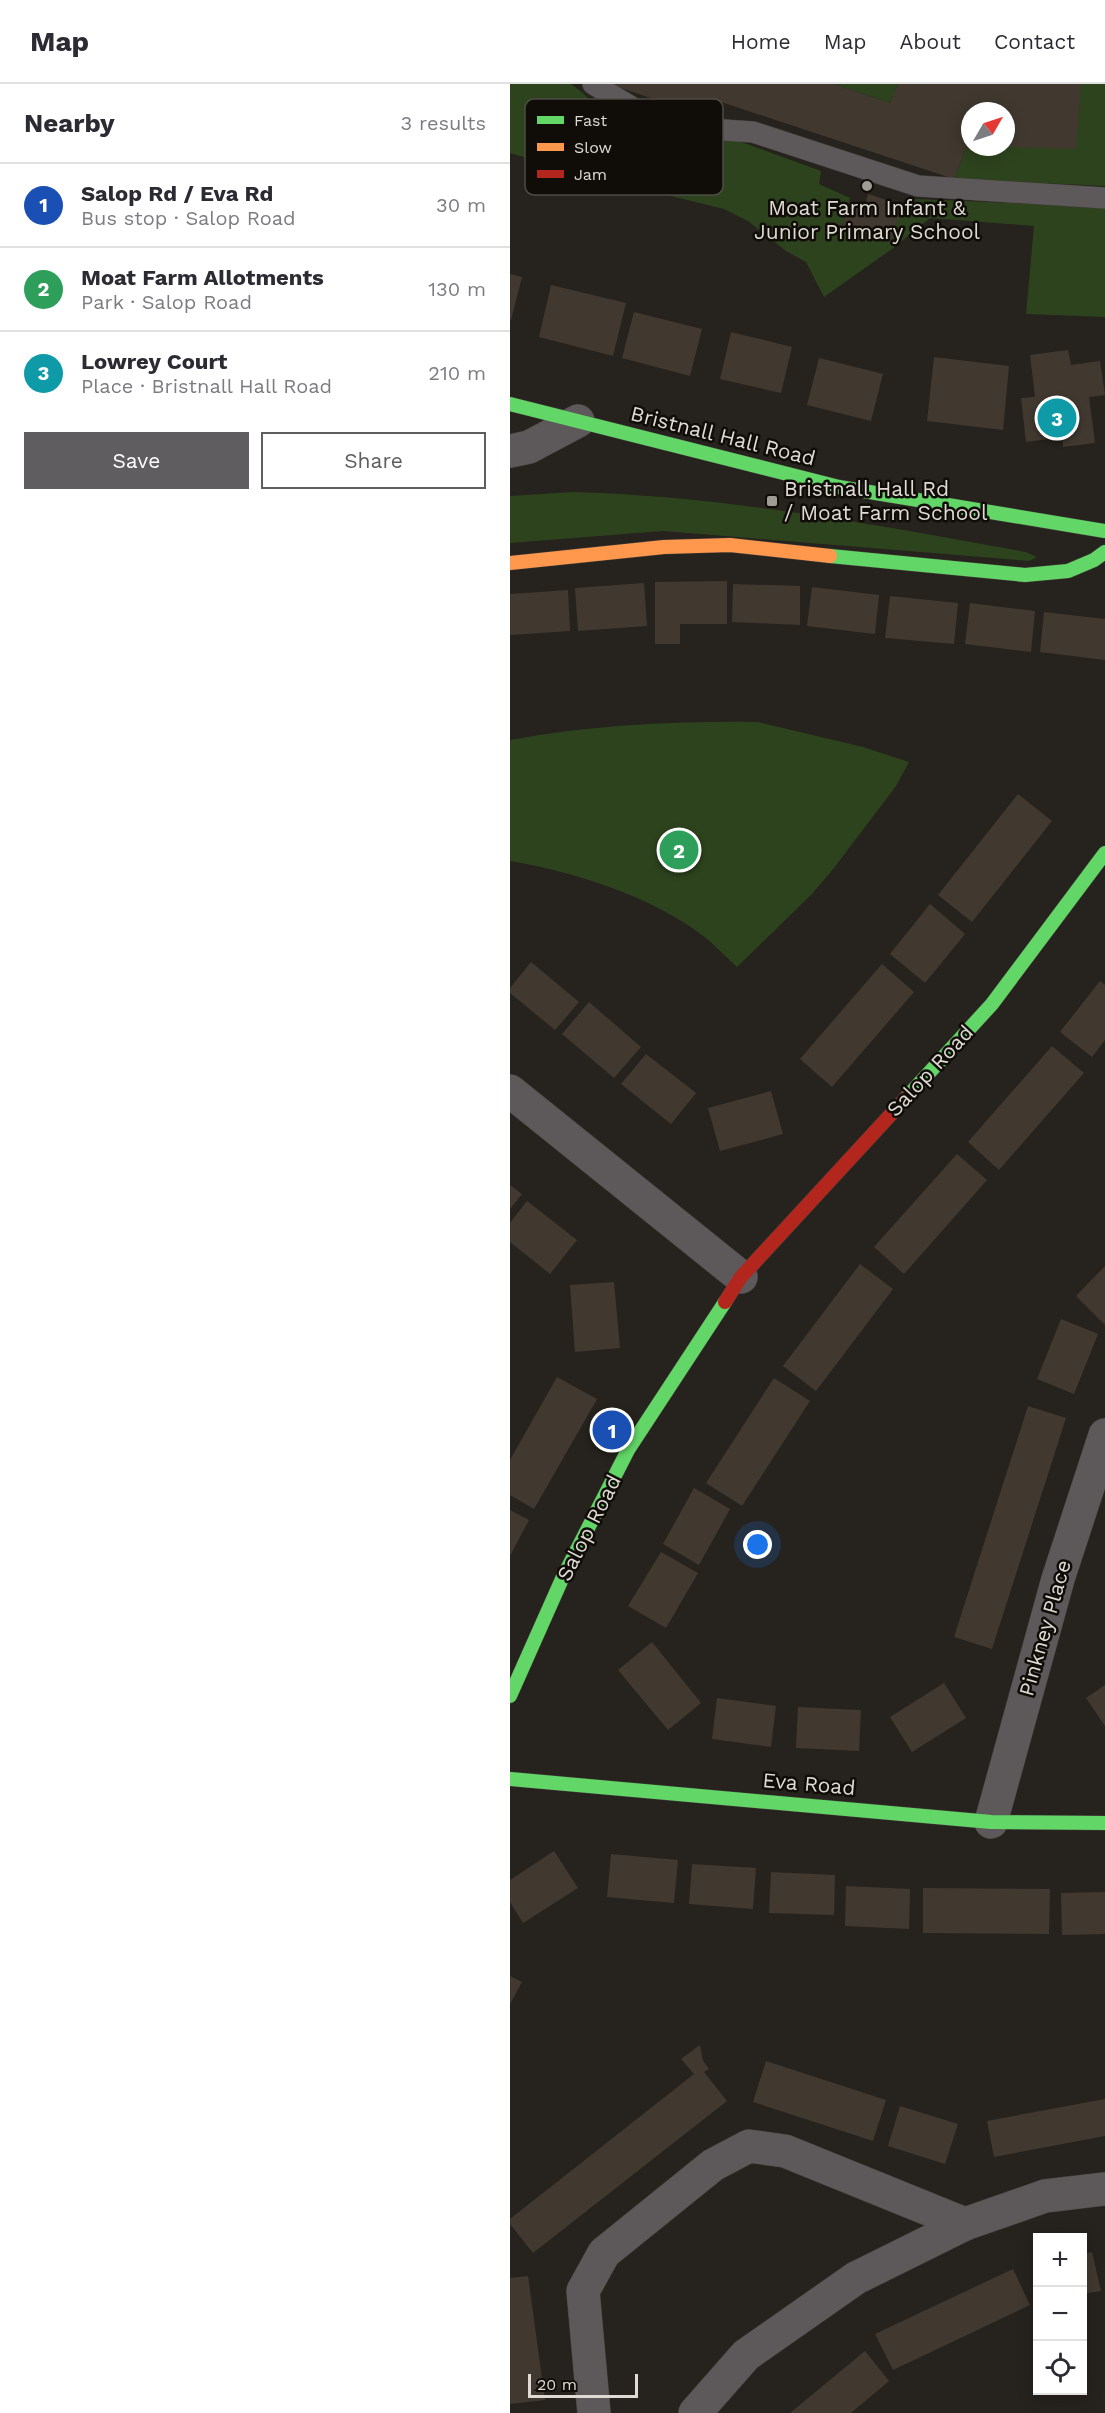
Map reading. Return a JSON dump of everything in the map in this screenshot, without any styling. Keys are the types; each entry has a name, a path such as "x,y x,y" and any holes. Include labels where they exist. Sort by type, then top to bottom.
{"street":[{"name":"Bristnall Hall Road","path":"510,404 839,487 1105,531"},
{"path":"510,451 550,438 578,421"},
{"path":"510,563 664,547 730,545 997,574 1042,575 1056,574 1105,552"},
{"name":"Salop Road","path":"510,1696 562,1579 628,1450 741,1277 992,1004 1105,853"},
{"path":"510,1091 741,1277"},
{"name":"Pinkney Place","path":"991,1822 1058,1579 1105,1435"},
{"name":"Eva Road","path":"510,1779 991,1822 1105,1823"},
{"path":"594,2413 584,2291 604,2253 713,2165 749,2146 785,2151 965,2224"},
{"path":"695,2413 746,2355 847,2284 965,2224 1045,2196 1105,2189"}],"lane":[{"path":"593,84 618,99"},
{"path":"723,130 753,132 918,186 1105,198"}],"green space":[{"path":"510,84 571,84 589,99 525,99 525,157 510,153"},
{"path":"834,84 898,84 890,103"},
{"path":"1081,84 1105,84 1105,186 954,179 963,156 1015,156 1015,139"},
{"path":"733,139 821,171 819,184 850,198 842,227 890,242 902,205 916,199 1105,207 1105,317 1026,314 1034,226 930,218 892,249 824,297 806,262 786,251 748,221 724,209 667,195 723,195 723,141"},
{"path":"573,492 687,499 801,513 1026,552 1037,557 1029,561 663,531 510,543 510,496"},
{"path":"758,722 863,747 909,762 896,786 834,868 813,893 737,967 711,942 686,924 639,899 587,879 510,861 510,740 633,725"}],"building":[{"path":"609,84 834,84 890,103 898,84 1081,84 1076,149 1015,147 1015,102 961,102 961,156 963,156 954,179 723,103 723,99 654,99"},
{"path":"868,194 902,205 891,243 842,227 849,201 865,206"},
{"path":"510,274 522,277 511,320 510,320"},
{"path":"551,285 626,303 613,356 539,337"},
{"path":"634,312 702,329 690,376 622,358"},
{"path":"731,332 792,347 781,393 720,379"},
{"path":"1068,350 1071,365 1100,361 1105,395 1089,397 1095,443 1063,447 1063,437 1026,442 1021,398 1035,397 1030,355"},
{"path":"934,357 1009,366 1003,430 927,421"},
{"path":"819,358 883,374 871,421 807,405"},
{"path":"727,581 727,624 680,624 680,644 655,644 655,582"},
{"path":"644,583 647,626 578,631 575,588"},
{"path":"733,584 800,586 800,625 732,622"},
{"path":"812,587 879,595 875,634 807,626"},
{"path":"568,590 570,631 510,635 510,594"},
{"path":"890,596 958,603 954,644 885,638"},
{"path":"970,603 1035,611 1031,652 965,644"},
{"path":"1044,612 1105,619 1105,660 1040,652"},
{"path":"1018,794 1052,821 972,922 938,895"},
{"path":"930,904 965,934 925,983 890,954"},
{"path":"531,962 579,1002 555,1030 510,993 510,988"},
{"path":"882,964 914,992 832,1087 800,1059"},
{"path":"1100,981 1105,985 1105,1040 1092,1057 1060,1032"},
{"path":"589,1002 641,1047 614,1078 562,1034"},
{"path":"1052,1046 1084,1073 999,1170 968,1142"},
{"path":"646,1054 696,1093 671,1124 621,1084"},
{"path":"771,1091 783,1134 720,1151 708,1108"},
{"path":"957,1154 987,1180 904,1274 874,1247"},
{"path":"510,1185 522,1194 510,1209"},
{"path":"527,1201 577,1240 550,1274 510,1242 510,1223"},
{"path":"860,1264 893,1289 816,1391 783,1366"},
{"path":"1105,1266 1105,1325 1076,1296"},
{"path":"614,1282 620,1348 575,1352 570,1285"},
{"path":"1061,1319 1098,1334 1074,1394 1037,1379"},
{"path":"557,1377 597,1399 534,1509 510,1495 510,1460"},
{"path":"774,1378 810,1401 742,1506 706,1483"},
{"path":"1028,1406 1066,1418 992,1649 954,1637"},
{"path":"694,1488 730,1509 699,1565 663,1544"},
{"path":"510,1510 529,1520 510,1556"},
{"path":"661,1552 698,1573 666,1628 628,1606"},
{"path":"652,1642 701,1703 668,1730 618,1670"},
{"path":"944,1683 966,1718 912,1752 890,1717"},
{"path":"1105,1685 1105,1726 1086,1698"},
{"path":"717,1698 776,1706 771,1747 712,1739"},
{"path":"798,1707 861,1710 859,1751 796,1748"},
{"path":"554,1851 578,1888 523,1923 510,1902 510,1880"},
{"path":"611,1854 678,1860 674,1903 607,1897"},
{"path":"692,1864 756,1868 753,1909 689,1904"},
{"path":"771,1872 835,1875 834,1915 769,1913"},
{"path":"846,1886 910,1889 909,1929 845,1926"},
{"path":"923,1888 1050,1889 1049,1934 923,1933"},
{"path":"1105,1892 1105,1934 1062,1935 1061,1893"},
{"path":"510,1976 522,1982 510,2004"},
{"path":"700,2045 703,2061 709,2069 704,2072 727,2101 533,2253 510,2224 510,2219 694,2074 681,2059"},
{"path":"766,2061 886,2100 873,2141 753,2102"},
{"path":"1105,2099 1105,2136 994,2157 987,2121"},
{"path":"900,2106 958,2124 945,2164 888,2146"},
{"path":"1092,2252 1101,2291 1087,2293 1087,2253"},
{"path":"1013,2269 1030,2305 893,2370 875,2334"},
{"path":"528,2276 545,2400 510,2404 510,2278"},
{"path":"865,2351 889,2381 851,2413 790,2413"}],"traffic: fast":[{"path":"510,404 839,487 1105,531"},
{"path":"830,556 1025,575 1068,571 1094,560 1105,552"},
{"path":"906,1098 992,1004 1105,853"},
{"path":"510,1696 562,1579 628,1450 725,1302"},
{"path":"510,1779 991,1822 1105,1823"}],"traffic: slow":[{"path":"510,563 664,547 730,545 830,556"}],"traffic: jam":[{"path":"725,1302 741,1277 906,1098"}],"place":[{"name":"Moat Farm Infant & Junior Primary School","path":"867,186"},
{"name":"Lowrey Court","path":"1057,418"},
{"name":"Bristnall Hall Rd / Moat Farm School","path":"772,501"},
{"name":"Moat Farm Allotments","path":"679,850"},
{"name":"Salop Rd / Eva Rd","path":"612,1430"}]}
